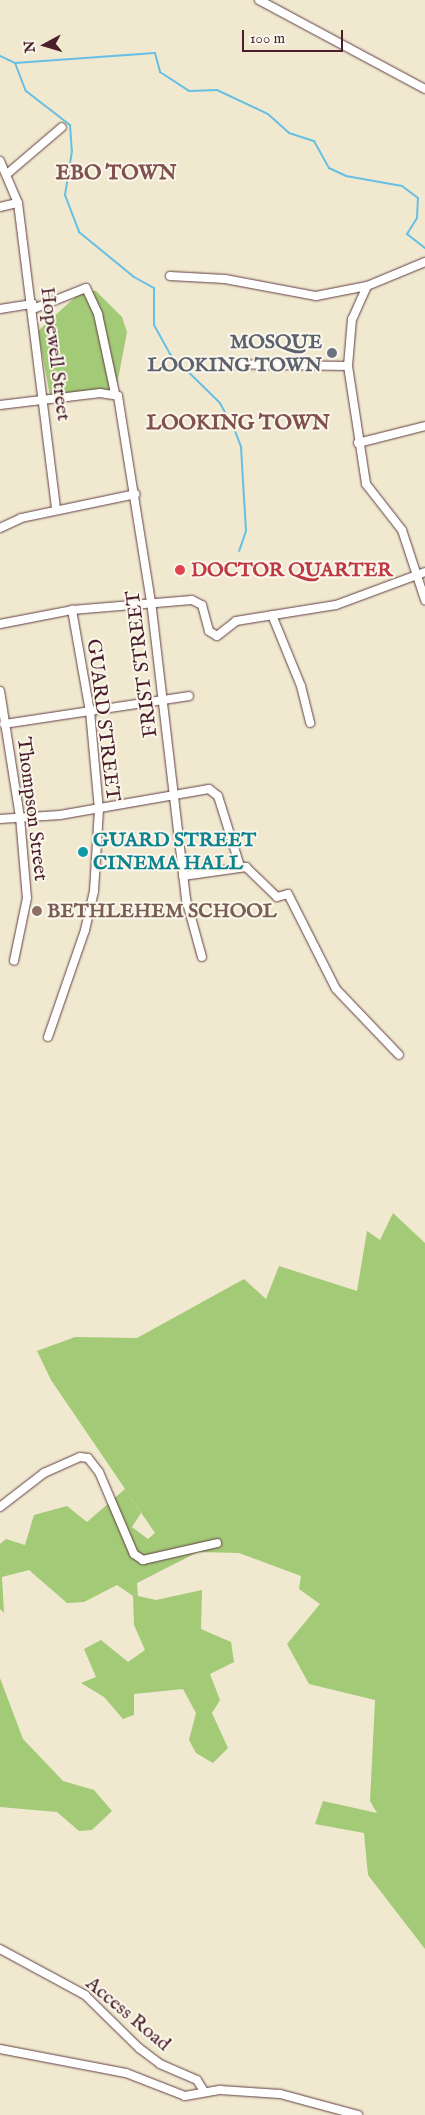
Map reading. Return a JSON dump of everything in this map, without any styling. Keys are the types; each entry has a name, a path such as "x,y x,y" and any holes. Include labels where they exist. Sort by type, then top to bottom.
{"street":[{"path":"259,0 425,89"},
{"path":"7,174 62,127"},
{"name":"Hopewell Street","path":"0,161 18,203 45,398 56,510"},
{"path":"0,206 18,203"},
{"path":"170,276 225,279 316,296 367,286 425,262"},
{"path":"367,286 352,319 348,366 358,442 368,489 402,530 421,573 425,600"},
{"name":"FRIST STREET","path":"33,306 86,288 98,314 136,494 151,601 183,876 202,957"},
{"path":"0,309 33,306"},
{"path":"218,364 348,366"},
{"path":"0,405 45,398 115,393"},
{"path":"358,442 425,426"},
{"path":"0,528 56,510 136,494"},
{"path":"0,624 72,610 151,601 198,602 209,630 217,636 236,621 336,605 421,573"},
{"name":"GUARD STREET","path":"48,1037 67,992 90,910 99,810 90,712 72,610"},
{"path":"272,615 301,686 310,723"},
{"name":"Thompson Street","path":"0,691 20,816 27,898 14,961"},
{"path":"4,724 163,702 189,696"},
{"path":"0,819 99,810 174,798 206,789 216,793 240,866"},
{"path":"183,876 240,866 252,869 277,897 288,894 336,989 399,1055"},
{"path":"0,1507 70,1458 88,1458 99,1472 134,1554 143,1560 217,1543"},
{"name":"Access Road","path":"0,1950 85,1995 146,2054 197,2080 204,2091 185,2096 126,2073 0,2048"},
{"path":"204,2091 298,2097 358,2115"}],"green space":[{"path":"83,290 96,291 122,317 127,332 116,390 50,396 38,331"},
{"path":"393,1213 425,1243 425,1949 368,1875 364,1833 315,1824 323,1801 377,1813 370,1801 375,1700 309,1684 287,1644 320,1604 299,1589 301,1576 239,1553 198,1552 137,1583 138,1596 156,1600 202,1590 201,1629 231,1642 234,1662 210,1674 220,1700 212,1713 228,1748 213,1763 196,1753 189,1740 196,1713 183,1689 134,1694 134,1715 123,1719 104,1697 81,1683 96,1677 84,1649 101,1640 128,1662 145,1650 134,1625 133,1596 117,1585 84,1602 67,1603 29,1570 2,1577 4,1613 0,1609 0,1544 6,1539 25,1545 34,1515 67,1506 87,1522 125,1489 141,1513 132,1527 148,1539 155,1533 51,1380 37,1351 75,1337 137,1338 244,1279 266,1299 279,1266 357,1291 367,1231 380,1240"},
{"path":"0,1678 23,1739 63,1781 94,1790 112,1811 92,1830 79,1831 57,1812 0,1807"}],"waterway":[{"path":"0,56 15,63 155,53 160,72 189,91 217,90 268,114 289,133 314,141 329,168 346,176 402,186 418,198 417,218 407,234 425,248"},
{"path":"15,63 26,91 70,125 72,151 65,195 79,232 134,277 154,288 154,325 170,354 220,403 235,431 241,447 246,531 239,551"}],"place":[{"name":"MOSQUE LOOKING TOWN","path":"332,353"},
{"name":"DOCTOR QUARTER","path":"180,570"},
{"name":"GUARD STREET CINEMA HALL","path":"83,852"},
{"name":"BETHLEHEM SCHOOL","path":"37,911"}],"district":[{"name":"EBO TOWN","path":"116,174"},
{"name":"LOOKING TOWN","path":"238,424"}]}
